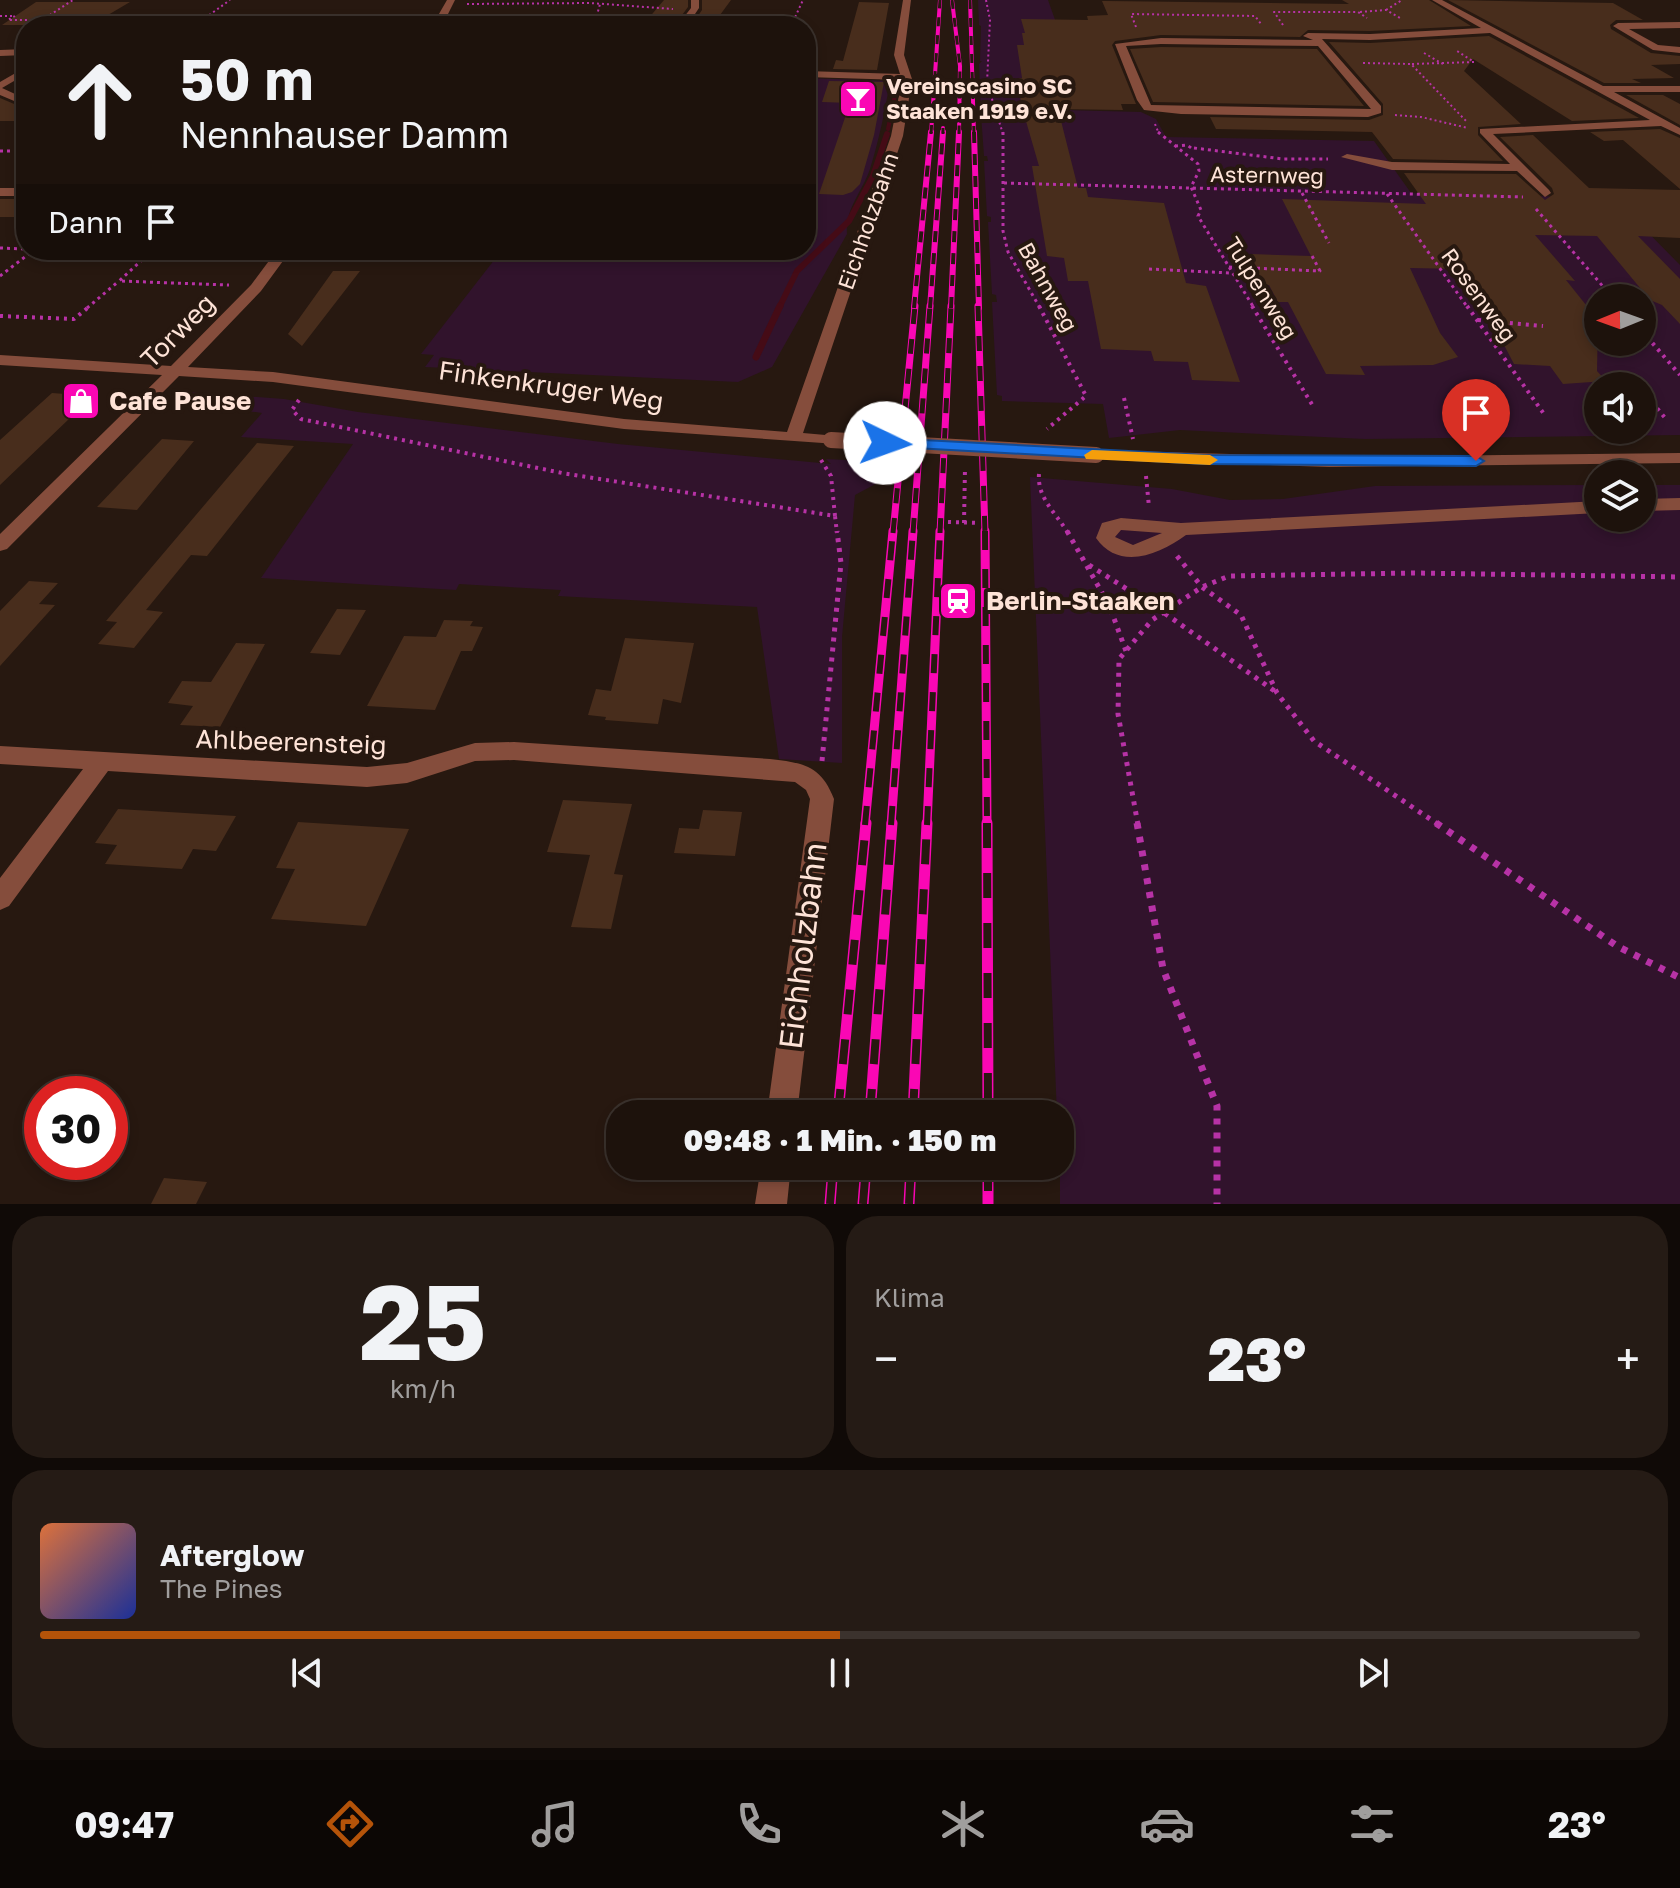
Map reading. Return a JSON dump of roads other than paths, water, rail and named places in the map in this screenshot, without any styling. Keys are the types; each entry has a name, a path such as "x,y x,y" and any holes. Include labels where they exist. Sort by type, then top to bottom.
{"street":[{"name":"Eichholzbahn","path":"793,437 897,136 905,77 899,55 907,0"},
{"path":"1436,0 1680,132"},
{"path":"1680,25 1618,26 1656,48 1680,50"},
{"path":"1120,44 1317,40 1492,30"},
{"path":"1112,33 1120,44 1142,100 1150,112 1377,111 1339,62 1317,40 1268,32"},
{"path":"816,74 905,77"},
{"path":"1601,89 1680,89"},
{"path":"1545,193 1484,131 1663,123"},
{"path":"1347,157 1392,166 1520,168"},
{"name":"Torweg","path":"0,545 179,369 256,288 277,260"},
{"name":"Finkenkruger Weg","path":"0,360 179,369 356,386 624,424 831,440 1096,455 1341,462 1680,458"},
{"path":"1656,505 1680,504"},
{"path":"1170,531 1584,508"},
{"name":"Ahlbeerensteig","path":"0,755 367,777 407,773 475,752 514,751 770,768 804,773 814,780"},
{"path":"0,898 102,762"},
{"name":"Eichholzbahn","path":"784,1100 822,799 814,780"},
{"path":"771,1204 774,1180"}],"waterway":[{"path":"888,129 898,80"},
{"path":"816,253 849,221 873,176 887,134"},
{"path":"779,308 797,271 808,260"},
{"path":"756,357 780,306"}],"railway":[{"path":"931,134 940,0"},
{"path":"952,0 960,66 959,134"},
{"path":"970,0 974,134"},
{"path":"914,308 931,132"},
{"path":"930,308 943,132"},
{"path":"951,308 959,132"},
{"path":"974,132 979,308"},
{"path":"893,533 915,306"},
{"path":"913,533 930,306"},
{"path":"940,533 951,306"},
{"path":"978,306 985,533"},
{"path":"865,825 893,531"},
{"path":"891,825 913,531"},
{"path":"927,825 940,531"},
{"path":"985,531 987,825"},
{"path":"839,1100 866,823"},
{"path":"871,1100 892,823"},
{"path":"914,1100 927,823"},
{"path":"987,823 988,1100"},
{"path":"830,1204 832,1180"},
{"path":"863,1204 865,1180"},
{"path":"909,1204 910,1180"},
{"path":"988,1180 988,1204"}],"place":[{"name":"Vereinscasino SC Staaken 1919 e.V.","path":"858,99"},
{"name":"Cafe Pause","path":"81,401"},
{"name":"Berlin-Staaken","path":"958,601"}]}
